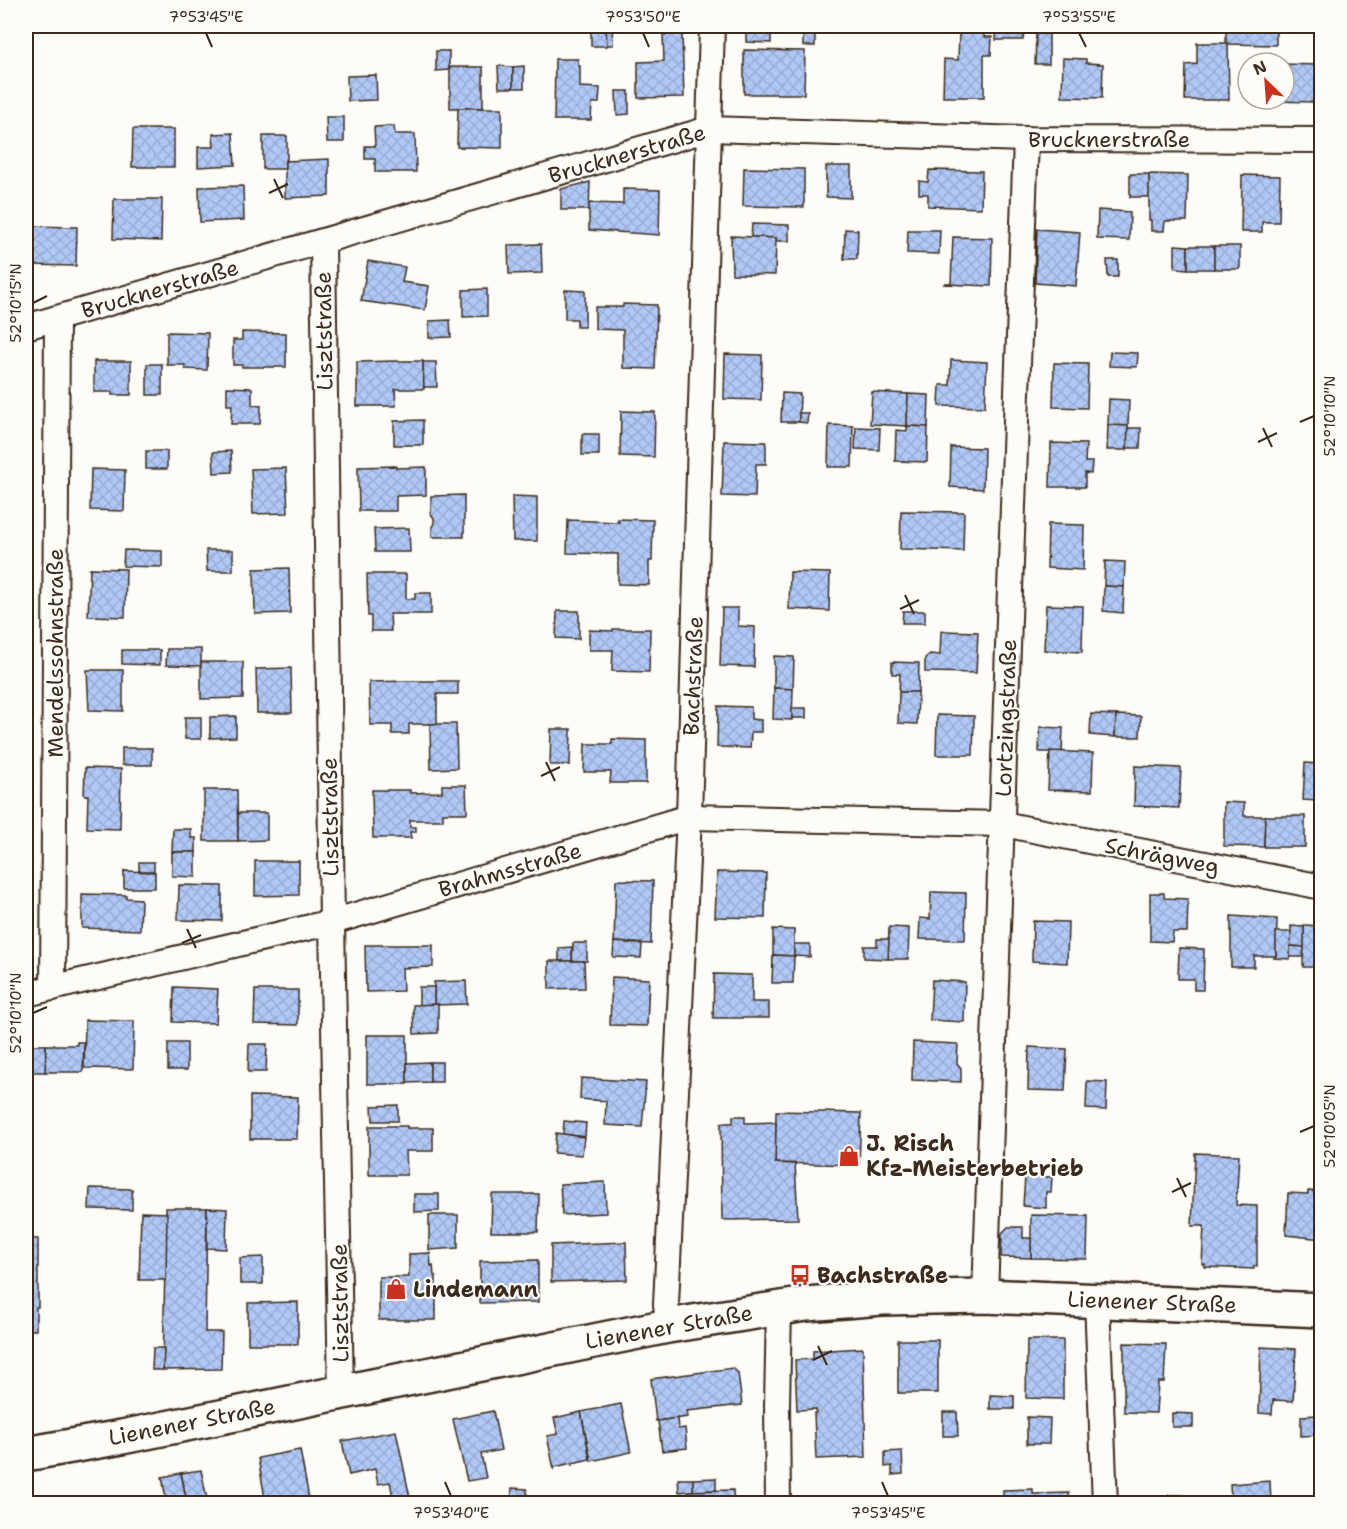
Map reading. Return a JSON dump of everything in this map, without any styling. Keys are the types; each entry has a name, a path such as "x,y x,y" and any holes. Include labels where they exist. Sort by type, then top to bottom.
{"street":[{"name":"Bachstraße","path":"668,1326 666,1304 689,817 712,26"},
{"name":"Brucknerstraße","path":"26,327 709,129 1026,139 1322,140"},
{"name":"Lortzingstraße","path":"985,1296 1026,139"},
{"name":"Lisztstraße","path":"323,242 332,922 342,1392"},
{"name":"Mendelssohnstraße","path":"53,988 57,318"},
{"name":"Brahmsstraße","path":"26,994 332,922 689,817 1003,824"},
{"name":"Schrägweg","path":"1003,824 1322,887"},
{"name":"Lienener Straße","path":"26,1454 122,1437 668,1326 779,1308 882,1298 985,1296 1322,1310"},
{"path":"1097,1300 1105,1503"},
{"path":"778,1503 779,1308"}],"building":[{"path":"591,26 606,26 607,46 591,46"},
{"path":"606,26 612,26 613,45 607,45"},
{"path":"746,26 771,26 771,43 746,42"},
{"path":"997,26 1025,26 1023,40 996,40"},
{"path":"1226,26 1276,26 1276,45 1226,44"},
{"path":"803,29 815,29 815,46 803,46"},
{"path":"959,32 984,33 984,37 992,37 991,55 984,55 984,97 943,97 944,59 958,60"},
{"path":"682,34 684,97 638,98 638,62 664,61 663,35"},
{"path":"1036,34 1049,34 1049,64 1035,64"},
{"path":"1197,43 1228,43 1229,100 1185,100 1186,65 1197,64"},
{"path":"744,50 805,51 804,94 744,94"},
{"path":"436,51 449,51 449,70 436,71"},
{"path":"1063,58 1086,59 1086,63 1103,64 1102,98 1062,97"},
{"path":"555,59 578,59 580,87 600,88 599,103 592,103 591,120 554,120"},
{"path":"1296,64 1316,65 1315,102 1296,102"},
{"path":"498,66 513,67 513,88 499,88"},
{"path":"524,66 524,88 513,88 513,67"},
{"path":"450,67 483,67 483,108 450,108"},
{"path":"376,75 377,100 348,101 347,76"},
{"path":"616,91 629,91 629,114 617,115"},
{"path":"458,108 502,108 502,148 457,147"},
{"path":"326,117 344,117 344,142 327,142"},
{"path":"394,126 395,134 415,134 416,172 375,172 375,159 365,159 365,146 375,146 374,127"},
{"path":"133,129 174,129 174,167 132,167"},
{"path":"233,133 235,165 198,167 198,147 214,147 213,134"},
{"path":"263,136 287,136 285,169 263,169"},
{"path":"329,159 329,196 285,198 285,161"},
{"path":"826,166 851,166 851,198 826,197"},
{"path":"744,168 804,169 804,207 743,206"},
{"path":"929,170 982,171 981,208 928,206 928,194 919,194 919,181 928,182"},
{"path":"1130,174 1149,174 1150,197 1130,197"},
{"path":"1149,174 1188,175 1187,221 1165,221 1164,231 1151,231"},
{"path":"1242,175 1280,176 1279,222 1262,222 1262,232 1241,232"},
{"path":"1321,177 1322,243 1320,243"},
{"path":"590,182 589,210 561,210 561,189"},
{"path":"243,186 244,220 200,222 199,187"},
{"path":"623,189 660,190 659,235 589,230 589,203 623,204"},
{"path":"114,199 162,199 161,241 113,239"},
{"path":"1098,210 1130,212 1129,240 1097,239"},
{"path":"752,224 789,225 789,241 751,237"},
{"path":"26,226 77,227 76,266 26,265"},
{"path":"845,229 858,230 857,259 844,259"},
{"path":"1037,229 1080,232 1076,286 1035,283"},
{"path":"908,230 940,230 939,254 907,253"},
{"path":"731,236 776,238 775,275 732,274"},
{"path":"953,237 992,238 991,286 944,284 951,283"},
{"path":"541,244 542,273 509,274 508,245"},
{"path":"1175,245 1188,246 1188,269 1175,268"},
{"path":"1188,246 1214,246 1214,269 1188,269"},
{"path":"1214,246 1240,246 1240,269 1214,269"},
{"path":"1107,260 1118,260 1118,277 1108,277"},
{"path":"368,261 405,267 402,282 429,286 425,310 361,301"},
{"path":"487,289 487,316 463,317 463,290"},
{"path":"565,290 585,291 585,327 577,327 577,319 565,319"},
{"path":"623,304 657,305 655,369 623,368 623,330 595,329 595,307 623,307"},
{"path":"450,320 451,337 429,338 429,321"},
{"path":"167,332 208,333 207,370 185,369 185,365 167,365"},
{"path":"242,332 286,333 286,367 233,365 233,340 242,340"},
{"path":"1110,352 1138,353 1137,367 1109,366"},
{"path":"725,354 762,355 761,400 724,399"},
{"path":"951,360 987,362 985,407 939,406 940,385 950,385"},
{"path":"94,361 131,361 131,395 94,392"},
{"path":"423,361 424,389 395,389 396,406 357,406 357,362"},
{"path":"423,362 436,362 437,387 424,387"},
{"path":"1054,363 1088,364 1087,408 1053,407"},
{"path":"147,364 162,364 162,395 147,395"},
{"path":"227,387 252,388 252,405 261,406 260,424 231,424 232,405 227,405"},
{"path":"872,392 908,394 907,426 870,424"},
{"path":"782,393 800,394 799,422 781,422"},
{"path":"908,394 929,395 928,427 907,426"},
{"path":"1109,399 1129,400 1128,426 1108,425"},
{"path":"621,411 655,412 654,457 620,456"},
{"path":"799,413 808,413 807,423 799,422"},
{"path":"423,420 423,445 394,445 394,421"},
{"path":"829,425 853,426 852,467 828,467"},
{"path":"1108,425 1128,426 1127,450 1107,450"},
{"path":"907,426 928,427 927,462 895,461 896,430 907,431"},
{"path":"856,427 880,428 879,450 855,449"},
{"path":"1128,428 1141,428 1140,448 1127,448"},
{"path":"582,434 599,434 599,455 582,455"},
{"path":"724,441 766,442 766,464 756,464 755,497 722,496"},
{"path":"1051,443 1086,444 1085,462 1092,462 1091,474 1085,473 1085,487 1050,487"},
{"path":"951,447 984,448 983,489 950,487"},
{"path":"146,451 167,451 167,469 146,469"},
{"path":"231,451 232,472 214,473 213,452"},
{"path":"396,466 396,468 426,467 426,495 396,496 396,511 359,511 358,467"},
{"path":"286,468 288,513 253,514 251,469"},
{"path":"91,469 125,470 124,511 90,510"},
{"path":"464,495 464,537 432,537 434,518 430,513 431,496"},
{"path":"512,496 537,497 537,541 513,541"},
{"path":"901,511 964,512 963,551 900,549"},
{"path":"618,519 653,520 649,585 618,584 618,554 567,553 568,520 619,522"},
{"path":"1048,524 1084,525 1083,570 1047,568"},
{"path":"409,528 410,552 375,552 374,529"},
{"path":"124,550 162,551 162,567 123,566"},
{"path":"206,550 233,550 233,571 207,571"},
{"path":"1105,561 1125,562 1124,587 1104,586"},
{"path":"90,568 126,569 125,617 88,616"},
{"path":"289,568 290,613 255,614 254,569"},
{"path":"790,572 830,573 829,611 789,609"},
{"path":"367,574 406,574 406,599 415,599 415,593 431,593 431,614 390,614 391,631 371,631 371,616 368,616"},
{"path":"1104,586 1124,587 1123,613 1103,611"},
{"path":"1046,605 1083,606 1082,652 1044,650"},
{"path":"722,608 738,608 738,626 755,627 754,667 720,666"},
{"path":"557,611 579,611 579,639 556,638"},
{"path":"903,611 925,611 925,623 902,623"},
{"path":"613,629 650,629 649,672 612,671 613,650 589,650 589,630 613,631"},
{"path":"941,631 978,632 976,673 925,672 925,658 930,654 940,655"},
{"path":"167,649 201,649 201,666 166,665"},
{"path":"122,650 160,650 160,665 122,664"},
{"path":"774,656 794,657 793,689 774,688"},
{"path":"201,662 243,662 243,698 201,699"},
{"path":"892,662 919,663 918,692 899,692 900,674 892,674"},
{"path":"291,668 292,713 257,713 256,669"},
{"path":"87,670 123,670 123,711 89,710"},
{"path":"458,681 458,694 437,694 437,724 409,724 409,734 392,734 392,725 370,725 369,682"},
{"path":"774,688 793,689 792,720 773,719"},
{"path":"899,692 918,692 917,724 898,723"},
{"path":"718,706 751,707 751,719 761,720 761,732 751,732 750,748 717,747"},
{"path":"792,708 806,708 806,718 792,718"},
{"path":"1091,714 1116,715 1115,737 1090,735"},
{"path":"937,715 974,716 973,755 936,755"},
{"path":"1116,715 1141,716 1140,737 1115,737"},
{"path":"236,716 236,737 210,738 210,717"},
{"path":"185,717 201,717 201,739 185,739"},
{"path":"430,724 456,724 457,768 431,769"},
{"path":"1040,727 1063,728 1062,752 1039,752"},
{"path":"551,729 571,729 570,765 550,765"},
{"path":"612,739 646,740 646,783 610,783 611,772 584,772 585,744 612,744"},
{"path":"122,748 152,748 152,765 122,765"},
{"path":"1050,751 1093,753 1092,791 1048,790"},
{"path":"1305,763 1320,764 1318,801 1303,800"},
{"path":"1320,764 1322,764 1322,801 1318,801"},
{"path":"1135,766 1181,768 1179,808 1134,806"},
{"path":"85,768 121,769 120,829 87,828 88,795 84,795"},
{"path":"442,785 466,785 467,813 443,813 443,820 410,820 410,827 416,827 416,832 410,832 411,838 373,838 372,790 410,790 410,793 442,792"},
{"path":"204,790 237,790 238,841 204,841"},
{"path":"1224,802 1244,803 1244,816 1265,816 1264,847 1224,846"},
{"path":"238,813 267,813 267,840 238,841"},
{"path":"1265,816 1305,816 1305,847 1264,847"},
{"path":"173,829 191,829 191,838 196,838 196,852 172,852"},
{"path":"172,852 196,852 196,877 172,876"},
{"path":"255,861 299,861 299,895 255,896"},
{"path":"139,862 154,862 154,871 139,871"},
{"path":"124,871 155,872 155,888 124,888"},
{"path":"717,872 766,873 765,918 715,917"},
{"path":"616,880 653,881 651,944 614,942"},
{"path":"179,885 222,886 222,921 178,920"},
{"path":"931,892 966,893 965,940 919,939 920,918 930,919"},
{"path":"1150,893 1164,893 1164,898 1188,899 1187,932 1173,932 1172,942 1150,941"},
{"path":"82,894 126,895 126,898 141,899 140,930 82,928"},
{"path":"1231,916 1277,919 1276,956 1254,956 1254,967 1231,967"},
{"path":"1033,921 1068,922 1067,963 1032,961"},
{"path":"1304,925 1322,926 1322,976 1315,976 1315,967 1303,967"},
{"path":"1291,926 1304,927 1304,947 1290,946"},
{"path":"889,927 909,928 908,959 888,959"},
{"path":"773,929 794,930 794,956 773,955"},
{"path":"1276,932 1291,932 1290,959 1274,958 1276,956"},
{"path":"877,939 889,939 888,959 864,958 864,946 877,946"},
{"path":"614,942 642,944 641,958 613,957"},
{"path":"573,943 587,943 587,961 572,961"},
{"path":"794,944 810,944 810,957 794,956"},
{"path":"365,945 433,945 433,967 402,968 403,991 366,992"},
{"path":"1290,946 1304,947 1303,957 1290,957"},
{"path":"572,947 572,961 559,961 559,948"},
{"path":"1179,948 1204,949 1203,990 1194,990 1194,979 1178,979"},
{"path":"773,955 794,956 793,983 772,983"},
{"path":"549,961 584,961 585,988 549,989"},
{"path":"714,974 752,975 752,1002 769,1002 769,1018 713,1018"},
{"path":"612,977 649,979 647,1026 610,1025"},
{"path":"932,980 965,982 964,1022 930,1020"},
{"path":"466,981 467,1004 434,1005 434,982"},
{"path":"174,987 218,989 216,1023 173,1022"},
{"path":"419,987 434,987 434,1005 419,1005"},
{"path":"255,990 298,990 298,1025 254,1024"},
{"path":"438,1004 438,1033 414,1034 413,1005"},
{"path":"85,1020 134,1021 133,1069 84,1068"},
{"path":"367,1035 407,1035 407,1084 367,1084"},
{"path":"77,1042 84,1042 83,1072 45,1072 46,1045 77,1045"},
{"path":"913,1042 958,1044 957,1063 961,1068 961,1082 912,1080"},
{"path":"168,1043 187,1043 187,1070 168,1070"},
{"path":"249,1044 267,1044 266,1072 248,1072"},
{"path":"26,1045 46,1045 45,1072 26,1072"},
{"path":"1029,1047 1067,1049 1065,1091 1028,1090"},
{"path":"430,1062 430,1082 407,1083 407,1063"},
{"path":"430,1062 442,1062 442,1082 430,1082"},
{"path":"581,1078 646,1082 642,1127 605,1125 606,1101 580,1099"},
{"path":"1087,1081 1107,1082 1106,1110 1086,1109"},
{"path":"250,1096 298,1097 297,1139 250,1139"},
{"path":"398,1105 398,1121 373,1121 372,1106"},
{"path":"776,1111 861,1113 859,1165 775,1163"},
{"path":"733,1116 745,1116 745,1123 776,1122 775,1163 795,1164 798,1219 722,1220 721,1123 733,1123"},
{"path":"564,1121 586,1123 585,1137 563,1134"},
{"path":"369,1126 433,1128 433,1151 406,1151 407,1175 369,1175"},
{"path":"556,1133 584,1137 582,1155 554,1153"},
{"path":"1195,1153 1239,1155 1236,1205 1257,1206 1257,1266 1254,1266 1254,1269 1205,1267 1205,1264 1202,1264 1204,1226 1192,1226"},
{"path":"1025,1176 1052,1177 1051,1192 1046,1192 1046,1208 1023,1206"},
{"path":"605,1182 606,1213 562,1215 560,1184"},
{"path":"90,1188 132,1189 132,1210 89,1209"},
{"path":"1308,1191 1322,1192 1322,1239 1286,1235 1288,1193 1308,1194"},
{"path":"414,1194 439,1194 439,1211 414,1212"},
{"path":"492,1194 539,1194 538,1232 491,1232"},
{"path":"166,1208 207,1208 205,1332 222,1332 221,1369 163,1370"},
{"path":"207,1208 227,1209 226,1249 207,1248"},
{"path":"141,1212 167,1213 166,1280 139,1280"},
{"path":"429,1215 458,1215 458,1248 429,1250"},
{"path":"1031,1215 1088,1216 1087,1259 1031,1258"},
{"path":"1008,1227 1023,1227 1023,1238 1031,1238 1031,1258 1001,1257 1002,1233"},
{"path":"26,1239 38,1239 36,1330 26,1330"},
{"path":"626,1242 627,1280 551,1282 551,1245"},
{"path":"430,1253 431,1266 433,1265 434,1276 436,1276 436,1320 379,1320 379,1277 409,1277 409,1254"},
{"path":"263,1257 263,1284 240,1284 240,1258"},
{"path":"538,1260 538,1302 480,1303 480,1261"},
{"path":"298,1302 298,1344 248,1344 248,1303"},
{"path":"898,1340 938,1340 938,1393 898,1393"},
{"path":"1027,1340 1063,1340 1063,1399 1026,1398"},
{"path":"1124,1343 1166,1344 1164,1382 1158,1382 1156,1413 1124,1412"},
{"path":"1261,1347 1296,1349 1293,1401 1273,1400 1272,1414 1259,1413"},
{"path":"153,1348 164,1348 163,1370 152,1370"},
{"path":"863,1348 866,1457 816,1459 814,1413 816,1409 797,1410 795,1360 813,1359 813,1351"},
{"path":"733,1368 738,1373 742,1405 687,1411 688,1417 656,1421 651,1379"},
{"path":"990,1395 1014,1396 1014,1409 990,1409"},
{"path":"621,1404 631,1452 591,1461 581,1412"},
{"path":"493,1411 501,1450 481,1454 486,1478 467,1481 453,1419"},
{"path":"581,1412 590,1459 573,1463 572,1466 572,1463 554,1469 547,1436 558,1434 554,1418"},
{"path":"943,1412 957,1412 958,1436 943,1436"},
{"path":"1172,1413 1193,1414 1193,1427 1172,1427"},
{"path":"1318,1415 1319,1435 1301,1436 1301,1416"},
{"path":"1027,1417 1050,1418 1049,1444 1027,1444"},
{"path":"677,1418 678,1429 685,1428 687,1448 662,1451 658,1421"},
{"path":"396,1431 410,1498 394,1501 390,1482 378,1484 375,1469 349,1475 342,1441"},
{"path":"300,1450 310,1504 266,1504 258,1458"},
{"path":"902,1451 903,1474 892,1475 892,1466 885,1467 885,1452"},
{"path":"201,1470 208,1504 187,1504 181,1473"},
{"path":"181,1473 187,1504 167,1504 162,1477"},
{"path":"716,1478 716,1490 693,1491 693,1479"},
{"path":"678,1479 693,1479 693,1491 679,1492"},
{"path":"1270,1481 1271,1504 1169,1504 1169,1495 1184,1495 1185,1502 1231,1500 1230,1484"},
{"path":"512,1488 527,1489 527,1504 511,1504"},
{"path":"1033,1489 1033,1494 1069,1493 1070,1504 1003,1504 1003,1490"},
{"path":"733,1490 734,1504 690,1504 689,1491"},
{"path":"1169,1497 1169,1504 1123,1504 1123,1501 1127,1499"},
{"path":"950,1498 985,1498 985,1504 950,1504"}],"place":[{"name":"J. Risch Kfz-Meisterbetrieb","path":"849,1156"},
{"name":"Bachstraße","path":"800,1275"},
{"name":"Lindemann","path":"396,1289"}]}
